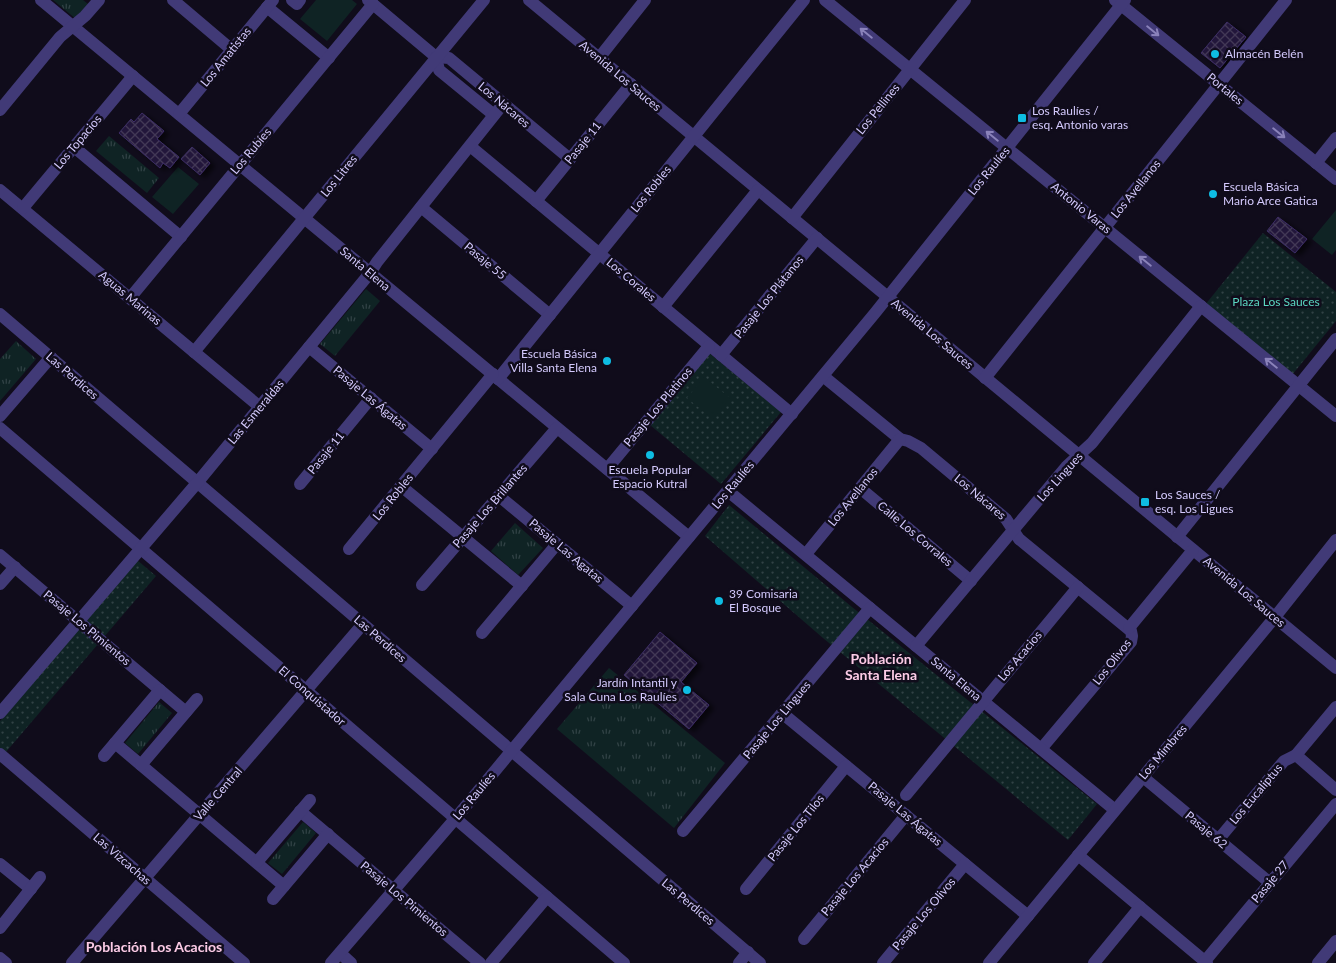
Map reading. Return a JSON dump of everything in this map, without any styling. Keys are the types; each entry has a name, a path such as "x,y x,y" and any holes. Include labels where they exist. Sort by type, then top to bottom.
{"street":[{"name":"Santa Elena","path":"41,0 690,537"},
{"path":"173,0 232,50"},
{"name":"Los Litres","path":"194,352 484,0"},
{"name":"Avenida Los Sauces","path":"529,0 1336,668"},
{"path":"599,58 645,0"},
{"name":"Los Robles","path":"349,549 432,449 550,315 804,0"},
{"name":"Antonio Varas","path":"825,0 1336,416"},
{"name":"Los Pellines","path":"792,218 966,0"},
{"name":"Los Avellanos","path":"986,378 1286,0"},
{"path":"0,110 60,37 85,16 95,1"},
{"name":"Los Nácares","path":"370,2 436,57 448,58 570,159"},
{"name":"Los Rubíes","path":"130,298 329,58 370,2"},
{"name":"Portales","path":"1121,2 1336,179"},
{"name":"Los Raulíes","path":"336,958 455,819 888,298 1121,2"},
{"path":"270,3 329,58"},
{"name":"Los Amatistas","path":"179,114 270,3"},
{"name":"Los Nácares","path":"436,57 439,70 494,115"},
{"name":"Los Topacios","path":"23,208 133,76"},
{"name":"Pasaje 11","path":"536,201 631,84"},
{"name":"Las Esmeraldas","path":"0,713 260,407 370,273 376,262 503,104"},
{"path":"1316,163 1336,138"},
{"name":"Los Corales","path":"470,146 792,414"},
{"path":"74,147 181,237"},
{"name":"Aguas Marinas","path":"0,190 260,407"},
{"path":"663,307 758,190"},
{"name":"Pasaje 55","path":"421,207 550,315"},
{"name":"Pasaje Los Plátanos","path":"721,355 817,238"},
{"name":"Los Lingues","path":"916,646 1066,467 1092,443 1201,306"},
{"name":"Las Perdices","path":"0,314 760,963"},
{"path":"1177,537 1336,339"},
{"name":"Pasaje Los Platinos","path":"607,469 709,346"},
{"name":"Pasaje Las Ágatas","path":"309,347 432,449"},
{"path":"0,416 51,357"},
{"name":"Los Nácares","path":"823,376 900,439 908,440 921,448 1006,519 1019,539 1129,628"},
{"name":"Pasaje 11","path":"300,484 371,398"},
{"name":"El Conquistador","path":"0,428 624,963"},
{"name":"Pasaje Los Brillantes","path":"422,585 558,428"},
{"name":"Los Avellanos","path":"806,554 900,439"},
{"path":"401,486 522,586"},
{"name":"Calle Los Corrales","path":"860,488 971,581"},
{"name":"Santa Elena","path":"728,491 1115,810"},
{"name":"Pasaje Las Agatas","path":"499,496 632,606"},
{"name":"Los Mimbres","path":"988,963 1143,777 1336,540"},
{"path":"482,633 557,544"},
{"name":"Los Olivos","path":"1041,749 1131,642 1132,633 1129,628 1193,550"},
{"name":"Pasaje Los Pimientos","path":"0,554 186,712"},
{"path":"0,584 15,567"},
{"name":"Los Acacios","path":"906,795 1078,587"},
{"name":"Pasaje Los Lingues","path":"683,831 870,608"},
{"name":"Valle Central","path":"72,963 363,624"},
{"path":"104,756 160,690"},
{"path":"141,764 197,699"},
{"name":"Los Eucaliptus","path":"1218,840 1284,761 1296,755 1336,707"},
{"name":"Pasaje Las Ágatas","path":"782,713 1028,916"},
{"path":"115,742 284,886"},
{"name":"Las Vizcachas","path":"0,754 244,963"},
{"path":"1296,755 1336,790"},
{"name":"Pasaje Los Tilos","path":"746,890 846,766"},
{"name":"Pasaje 62","path":"1143,777 1270,883"},
{"path":"257,862 310,800"},
{"name":"Pasaje 27","path":"1206,962 1336,804"},
{"name":"Pasaje Los Pimientos","path":"300,811 480,963"},
{"name":"Pasaje Los Acacios","path":"804,939 906,815"},
{"path":"273,899 328,834"},
{"path":"1078,855 1206,962"},
{"path":"0,864 31,889"},
{"name":"Pasaje Los Olivos","path":"883,963 965,864"},
{"path":"0,928 40,877"},
{"path":"491,963 547,897"},
{"path":"1094,963 1140,907"},
{"path":"1318,963 1336,941"},
{"path":"739,963 748,952"},
{"path":"0,958 6,963"},
{"path":"336,958 351,963"}],"green space":[{"path":"53,0 83,0 88,4 76,19"},
{"path":"316,0 352,0 357,4 327,41 300,19"},
{"path":"109,136 159,178 147,193 96,151"},
{"path":"178,167 199,184 173,214 152,197"},
{"path":"1336,210 1336,250 1332,255 1312,239"},
{"name":"Plaza Los Sauces","path":"1263,233 1336,292 1336,321 1292,375 1205,305"},
{"path":"366,289 380,301 335,356 320,344"},
{"path":"16,341 36,359 0,401 0,359"},
{"path":"709,353 781,412 721,484 650,425"},
{"path":"704,377 730,398 713,419 687,398"},
{"path":"729,505 852,607 1097,804 1068,840 823,638 705,536"},
{"path":"515,523 543,548 518,575 491,551"},
{"path":"137,560 156,576 0,759 0,721"},
{"path":"609,668 725,763 674,828 557,729"},
{"path":"159,702 172,713 138,754 125,743"},
{"path":"303,822 316,833 282,874 268,863"}],"building":[{"path":"1227,22 1246,37 1220,68 1201,53"},
{"path":"142,113 164,131 157,139 179,157 170,168 163,163 160,168 119,133 131,119 134,122"},
{"path":"192,147 210,163 200,175 181,159"},
{"path":"1278,217 1307,239 1295,253 1267,231"},
{"path":"660,632 697,663 681,682 709,705 689,729 624,675"}],"place":[{"name":"Almacén Belén","path":"1215,54"},
{"name":"Los Raulíes / esq. Antonio varas","path":"1022,118"},
{"name":"Escuela Básica Mario Arce Gatica","path":"1213,194"},
{"name":"Escuela Básica Villa Santa Elena","path":"607,361"},
{"name":"Escuela Popular Espacio Kutral","path":"650,455"},
{"name":"Los Sauces / esq. Los Ligues","path":"1145,502"},
{"name":"39 Comisaria El Bosque","path":"719,601"},
{"name":"Jardín Intantil y Sala Cuna Los Raulíes","path":"687,690"}],"district":[{"name":"Población Santa Elena","path":"881,668"},
{"name":"Población Los Acacios","path":"154,947"}]}
